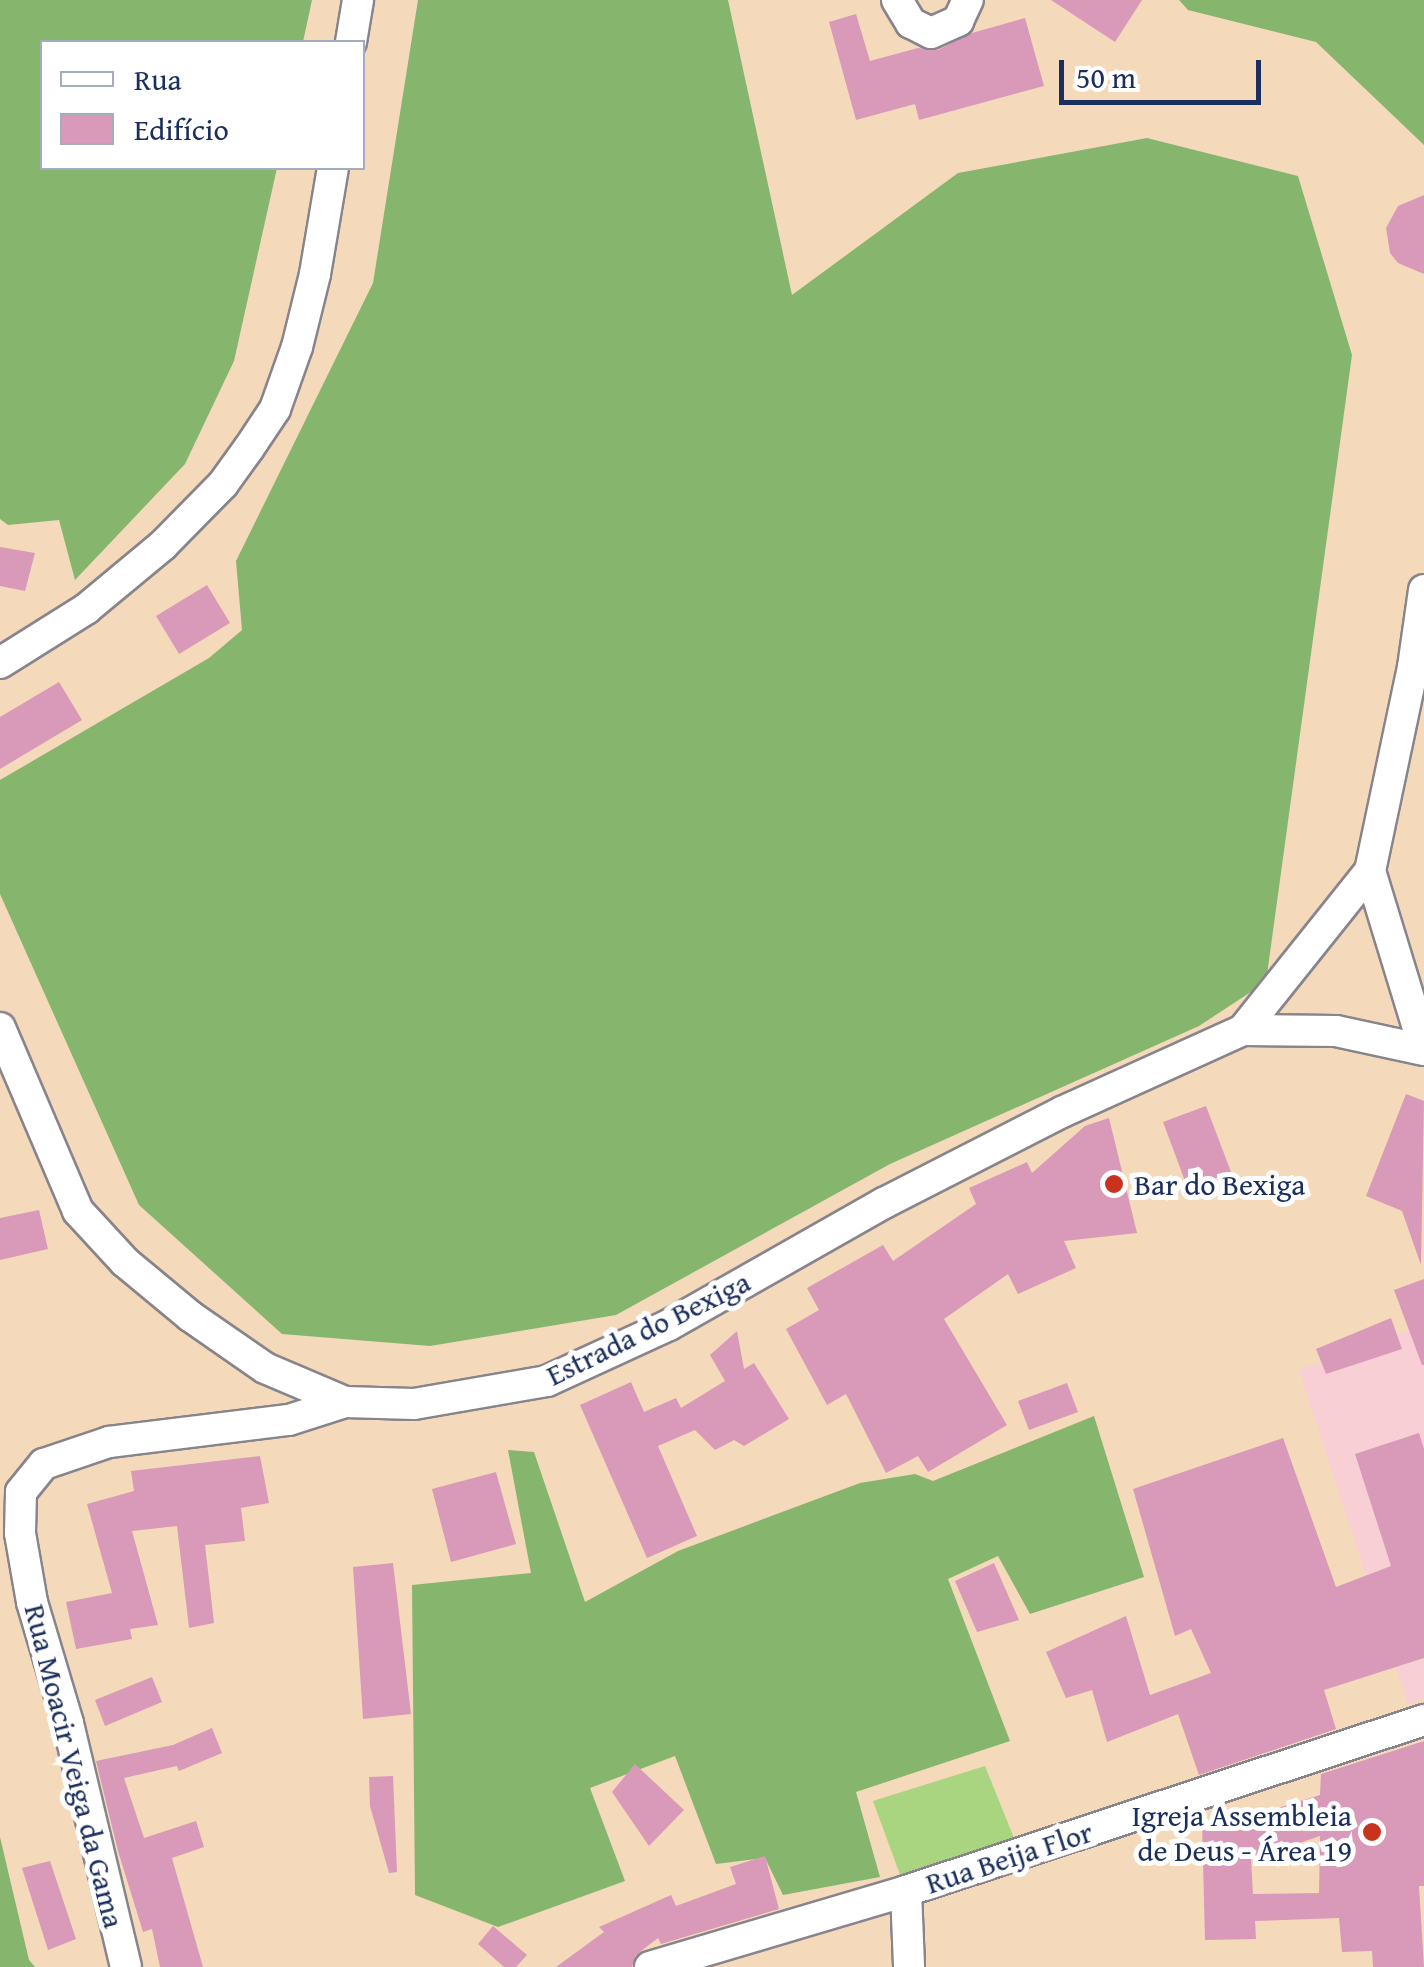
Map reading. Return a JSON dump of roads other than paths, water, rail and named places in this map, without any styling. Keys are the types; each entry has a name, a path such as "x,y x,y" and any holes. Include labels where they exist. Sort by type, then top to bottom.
{"street":[{"path":"351,40 358,0"},
{"path":"897,0 910,23 931,33 958,21 968,0"},
{"path":"0,663 86,610 162,545 223,484 250,448 275,409 297,348 316,274 333,170"},
{"path":"1243,1030 1370,871 1419,669 1424,590"},
{"path":"1370,871 1424,1049"},
{"name":"Estrada do Bexiga","path":"0,1028 78,1211 124,1262 190,1316 265,1368 346,1402 414,1404 547,1381 669,1325 884,1203 1062,1112 1243,1030 1336,1031 1424,1049"},
{"name":"Rua Moacir Veiga da Gama","path":"126,1967 68,1722 32,1602 20,1533 21,1492 44,1464 108,1442 289,1420 346,1402"},
{"name":"Rua Beija Flor","path":"650,1967 906,1891 1424,1720"},
{"path":"906,1891 909,1967"}],"place":[{"name":"Bar do Bexiga","path":"1114,1184"},
{"name":"Igreja Assembleia de Deus - Área 19","path":"1372,1832"}]}
